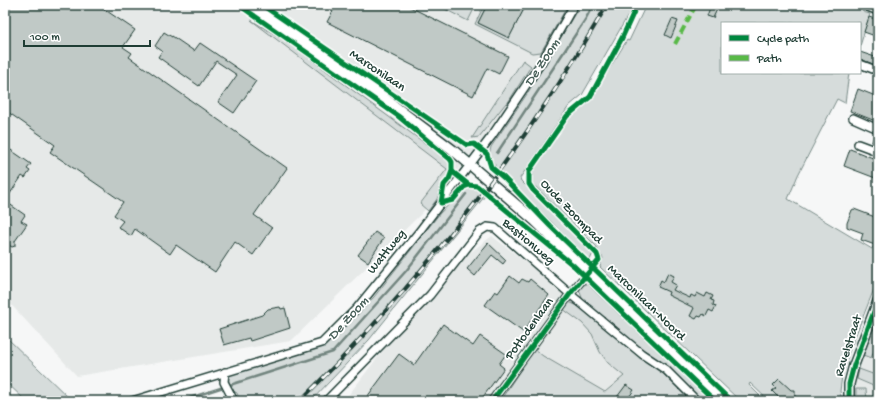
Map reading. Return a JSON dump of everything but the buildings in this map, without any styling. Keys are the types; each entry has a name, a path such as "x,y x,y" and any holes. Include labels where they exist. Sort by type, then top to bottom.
{"street":[{"name":"Marconilaan","path":"250,5 423,126 470,164"},
{"name":"Wattweg","path":"132,401 322,343 357,308 418,234 491,137 541,63 574,5"},
{"path":"863,5 878,10"},
{"path":"861,64 878,71"},
{"path":"853,118 878,128"},
{"path":"858,144 876,151 878,138"},
{"name":"Marconilaan-Noord","path":"470,164 591,270 722,401"},
{"name":"Bastionweg","path":"326,401 430,295 479,232 487,226 495,228 570,294 642,354 666,370 697,401"},
{"name":"Potlodenlaan","path":"492,401 570,294 591,270"},
{"name":"Ravelstraat","path":"849,401 849,384 854,365 878,301"},
{"path":"225,372 224,382 232,398"}],"shaded area":[{"path":"5,5 593,5 592,9 421,214 291,341 77,376 5,298"},
{"path":"437,5 476,5 468,21"},
{"path":"484,5 487,5 478,23 509,38 526,5 568,5 541,52 532,53 475,24"},
{"path":"580,5 634,5 582,95 569,106 520,178 521,181 591,250 593,253 590,260 497,168 489,155 491,147 527,94"},
{"path":"646,5 862,5 863,12 870,14 861,43 861,22 721,22 721,74 849,74 845,103 837,99 798,175 788,199 872,249 878,234 878,279 849,352 842,376 840,391 842,401 769,401 750,383 749,385 765,401 740,401 600,267 603,258 596,246 527,178 573,110 589,102 627,40 629,41"},
{"path":"251,20 287,42 449,161 452,170 444,182 437,199 428,211 420,204 447,169"},
{"path":"523,60 531,66 507,104 506,103 479,137 472,138"},
{"path":"468,187 475,188 485,196 369,340 311,401 240,401 237,393 233,391 228,379 230,375 331,339 374,297 440,213"},
{"path":"492,236 705,401 344,401 442,274"},
{"path":"587,284 710,401 701,401 665,364 637,345 587,303 582,298 579,289 583,285"},
{"path":"569,302 578,306 619,338 645,361 663,374 691,401 500,401 534,349 543,356 605,392 624,376 608,363 600,352 592,334 582,323 563,309"},
{"path":"878,312 878,401 854,401 852,378"},
{"path":"878,316 878,341 871,358 863,355"},
{"path":"5,336 72,401 26,401 5,381"},
{"path":"859,369 878,376 878,388 857,379"},
{"path":"856,389 866,389 867,401 856,401"}],"waterway":[{"name":"De Zoom","path":"497,153 585,20 593,5"},
{"name":"De Zoom","path":"180,401 333,352 406,271 466,194"}],"railway":[{"path":"300,401 387,310 467,214 540,112 607,5"}],"marked path":[{"path":"675,44 696,5"}],"cycle path":[{"path":"239,5 398,116 450,159 452,162 452,171 454,173 469,185 477,186 574,266 715,401"},
{"path":"262,5 467,145 474,144 487,154 491,167 731,401"},
{"name":"Oude Zoompad","path":"492,401 570,294 599,260 597,254 533,190 529,184 529,171 567,116 590,97 622,38 637,5"},
{"path":"452,171 449,179 444,185 441,203 453,200 464,187 469,185"},
{"path":"849,401 849,384 854,365 878,301"}]}
